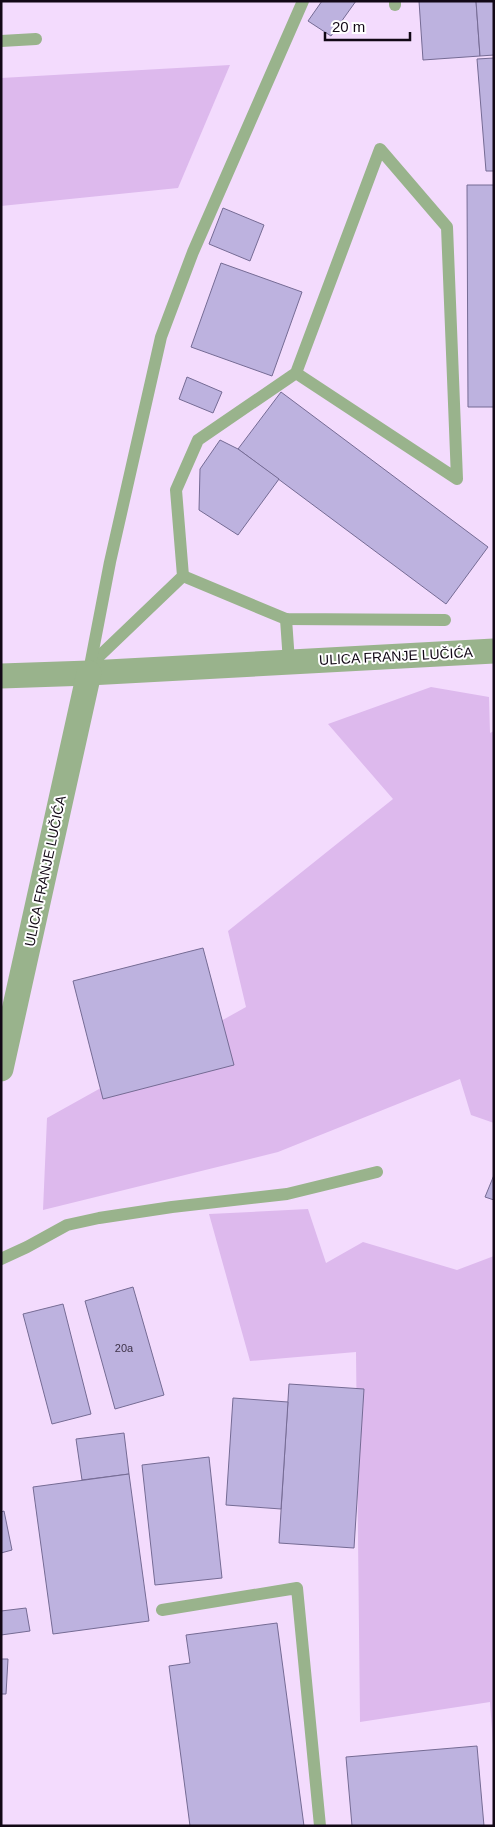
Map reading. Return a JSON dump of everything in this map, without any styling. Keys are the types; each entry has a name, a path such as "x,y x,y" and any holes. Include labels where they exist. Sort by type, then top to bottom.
{"street":[{"name":"ULICA FRANJE LUČIĆA","path":"1,676 90,669 289,662 494,651"},
{"name":"ULICA FRANJE LUČIĆA","path":"1,1069 90,669"}],"lane":[{"path":"90,669 110,562 161,336 193,252 303,1"},
{"path":"1,41 36,39"},
{"path":"90,669 183,576 176,490 198,440 296,373 380,149 447,227 457,479 296,373"},
{"path":"183,576 286,619 445,620"},
{"path":"286,619 289,662"},
{"path":"1,1259 28,1247 67,1225 83,1221 172,1207 287,1194 377,1172"},
{"path":"162,1610 297,1588 320,1826"}],"shaded area":[{"path":"230,65 178,188 1,206 1,78"},
{"path":"431,687 489,697 490,733 494,731 494,1123 471,1115 460,1079 278,1152 43,1210 47,1118 246,1007 228,931 393,799 328,724"},
{"path":"308,1209 326,1263 363,1242 457,1270 494,1256 494,1759 490,1702 360,1722 356,1352 250,1361 209,1214"}],"building":[{"path":"322,1 356,1 331,36 308,21"},
{"path":"419,1 476,1 480,56 423,60"},
{"path":"476,1 494,1 494,55 480,56"},
{"path":"494,58 494,171 486,171 477,59"},
{"path":"467,185 494,185 494,407 468,407"},
{"path":"223,208 264,225 250,261 209,244"},
{"path":"221,263 302,292 272,376 191,347"},
{"path":"187,377 222,392 213,413 179,399"},
{"path":"281,392 488,547 446,604 238,449"},
{"path":"220,440 238,449 279,479 238,535 199,510 200,469"},
{"path":"203,948 234,1065 103,1099 73,981"},
{"path":"494,1175 494,1200 485,1197"},
{"path":"133,1287 164,1395 115,1409 85,1301"},
{"path":"63,1304 91,1414 52,1424 23,1314"},
{"path":"289,1384 364,1389 354,1548 279,1543"},
{"path":"233,1398 288,1402 281,1509 226,1505"},
{"path":"124,1433 129,1474 82,1480 76,1439"},
{"path":"209,1457 222,1578 155,1585 142,1465"},
{"path":"129,1474 149,1621 53,1634 33,1487"},
{"path":"4,1511 12,1550 1,1553 1,1512"},
{"path":"26,1608 30,1631 1,1635 1,1611"},
{"path":"277,1623 304,1826 190,1826 169,1666 190,1663 186,1635"},
{"path":"1,1659 8,1659 6,1694 1,1694"},
{"path":"477,1746 484,1826 352,1826 346,1757"}]}
